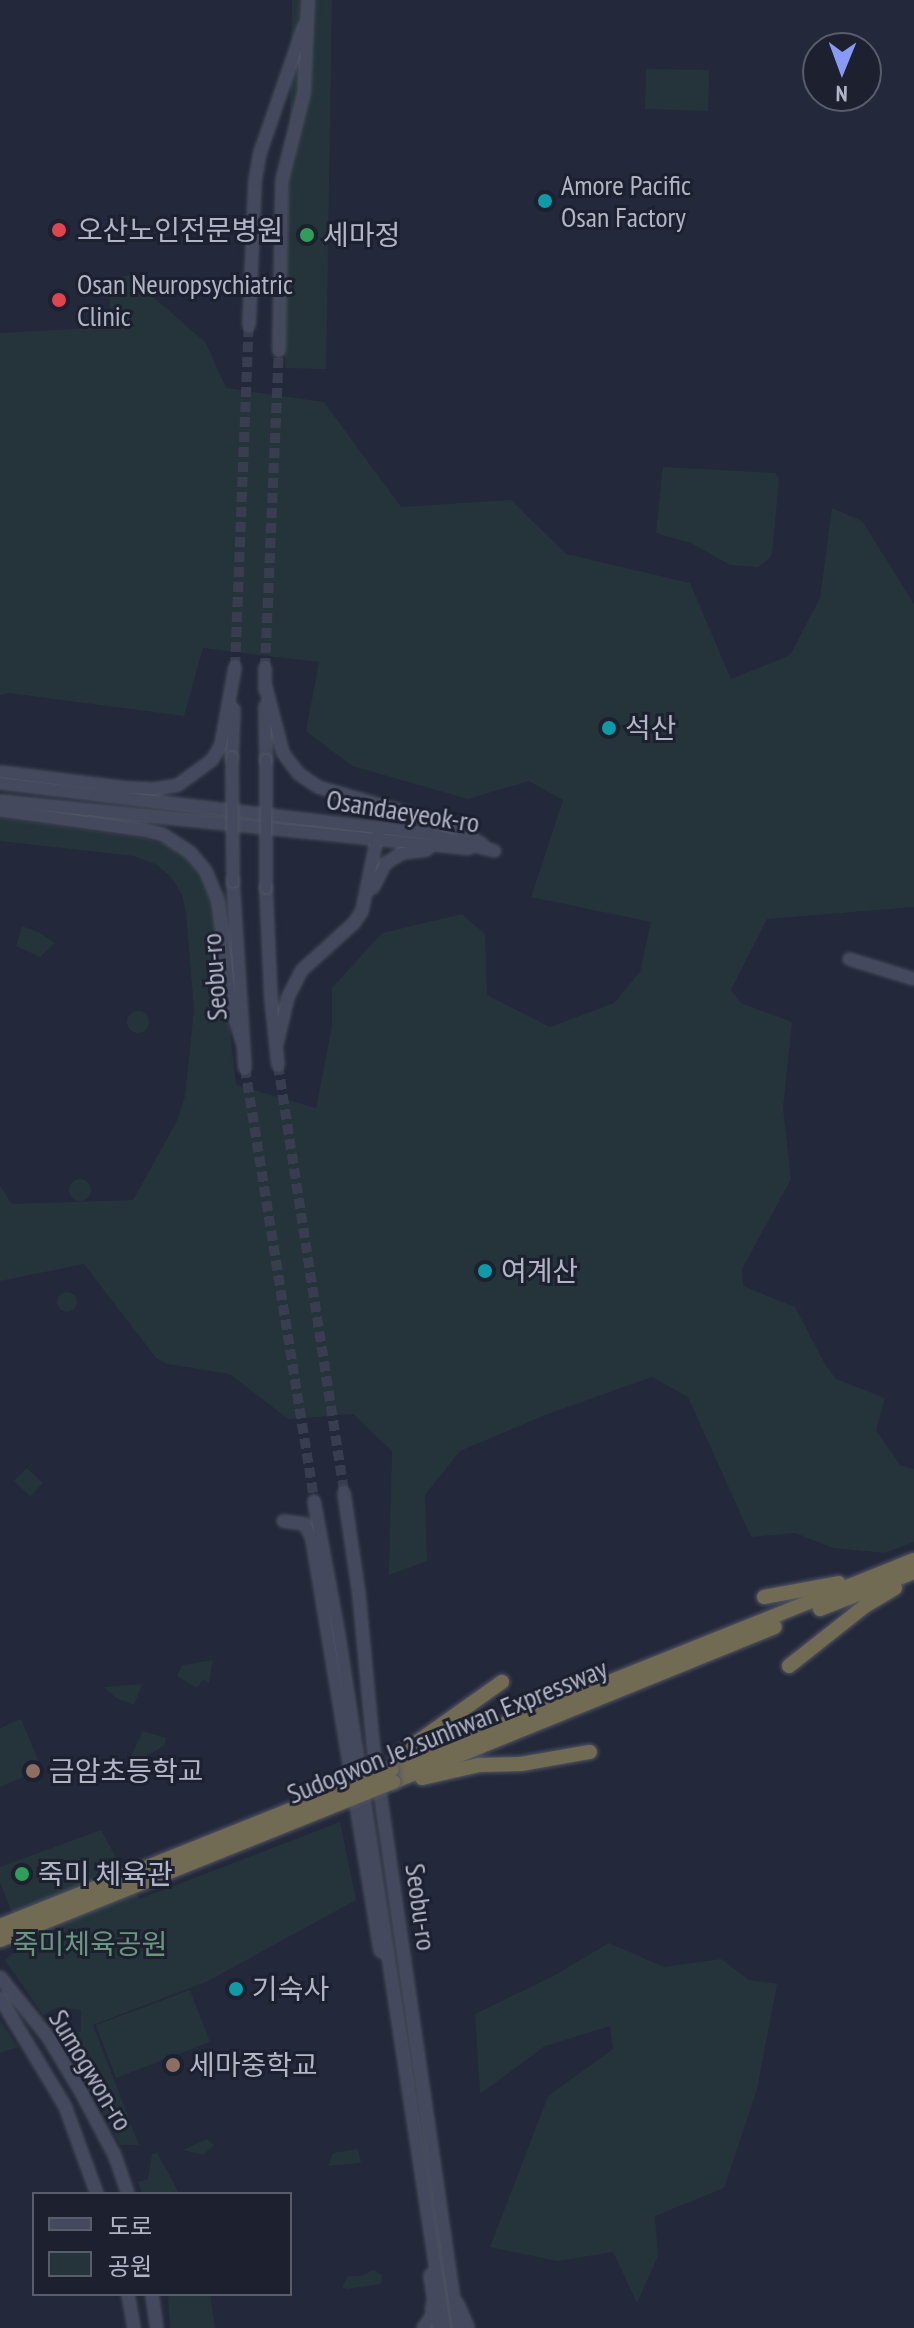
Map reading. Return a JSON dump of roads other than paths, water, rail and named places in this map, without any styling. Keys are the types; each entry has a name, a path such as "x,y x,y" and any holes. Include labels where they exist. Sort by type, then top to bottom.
{"highway":[{"path":"764,1597 837,1583 914,1557"},
{"name":"Sudogwon Je2sunhwan Expressway","path":"0,1940 394,1770 914,1557"},
{"name":"Sudogwon Je2sunhwan Expressway","path":"0,1926 337,1792 914,1572"},
{"path":"789,1666 880,1595 914,1579"},
{"path":"394,1770 502,1682"},
{"path":"394,1770 547,1761 590,1752"}],"main road":[{"path":"279,351 282,180 304,93 308,0"},
{"path":"249,325 255,181 266,132 303,34 308,0"},
{"name":"Seobu-ro","path":"0,772 127,788 154,789 178,785 212,760 221,745 235,667 233,882 245,1068"},
{"path":"265,668 265,684 283,753 299,774 318,787 344,797 448,825 495,851"},
{"name":"Seobu-ro","path":"265,684 266,888 278,1065"},
{"name":"Osandaeyeok-ro","path":"0,783 378,834 461,849 495,851"},
{"name":"Osandaeyeok-ro","path":"0,801 378,834 430,834 495,851"},
{"path":"0,810 144,830 162,834 190,852 206,871 218,900 232,1010 242,1041"},
{"path":"367,900 378,834"},
{"path":"276,1047 288,997 302,970 354,923 386,863 402,853 461,849"},
{"path":"849,959 914,979"},
{"name":"Seobu-ro","path":"344,1493 359,1595 373,1744 458,2328"},
{"name":"Seobu-ro","path":"314,1501 339,1636 445,2328"},
{"path":"283,1521 305,1524 312,1539 385,1982 399,2033"},
{"name":"Sumogwon-ro","path":"0,1977 48,2037 81,2092 115,2156 127,2192"},
{"name":"Sumogwon-ro","path":"0,1998 37,2053 65,2106 96,2192"},
{"path":"423,2328 432,2316 427,2217"},
{"path":"450,2287 468,2328"},
{"path":"432,2292 438,2328"},
{"path":"128,2296 134,2328"},
{"path":"152,2296 157,2328"}],"tunnel":[{"path":"235,667 249,325"},
{"path":"265,668 279,351"},
{"path":"278,1065 344,1493"},
{"path":"245,1068 314,1501"}],"place":[{"name":"Amore Pacific Osan Factory","path":"545,201"},
{"name":"오산노인전문병원","path":"59,230"},
{"name":"세마정","path":"307,235"},
{"name":"Osan Neuropsychiatric Clinic","path":"59,300"},
{"name":"석산","path":"609,728"},
{"name":"여계산","path":"485,1271"},
{"name":"금암초등학교","path":"33,1771"},
{"name":"죽미 체육관","path":"22,1874"},
{"name":"기숙사","path":"236,1989"},
{"name":"세마중학교","path":"173,2065"}],"park label":[{"name":"죽미체육공원","path":"90,1944"}]}
